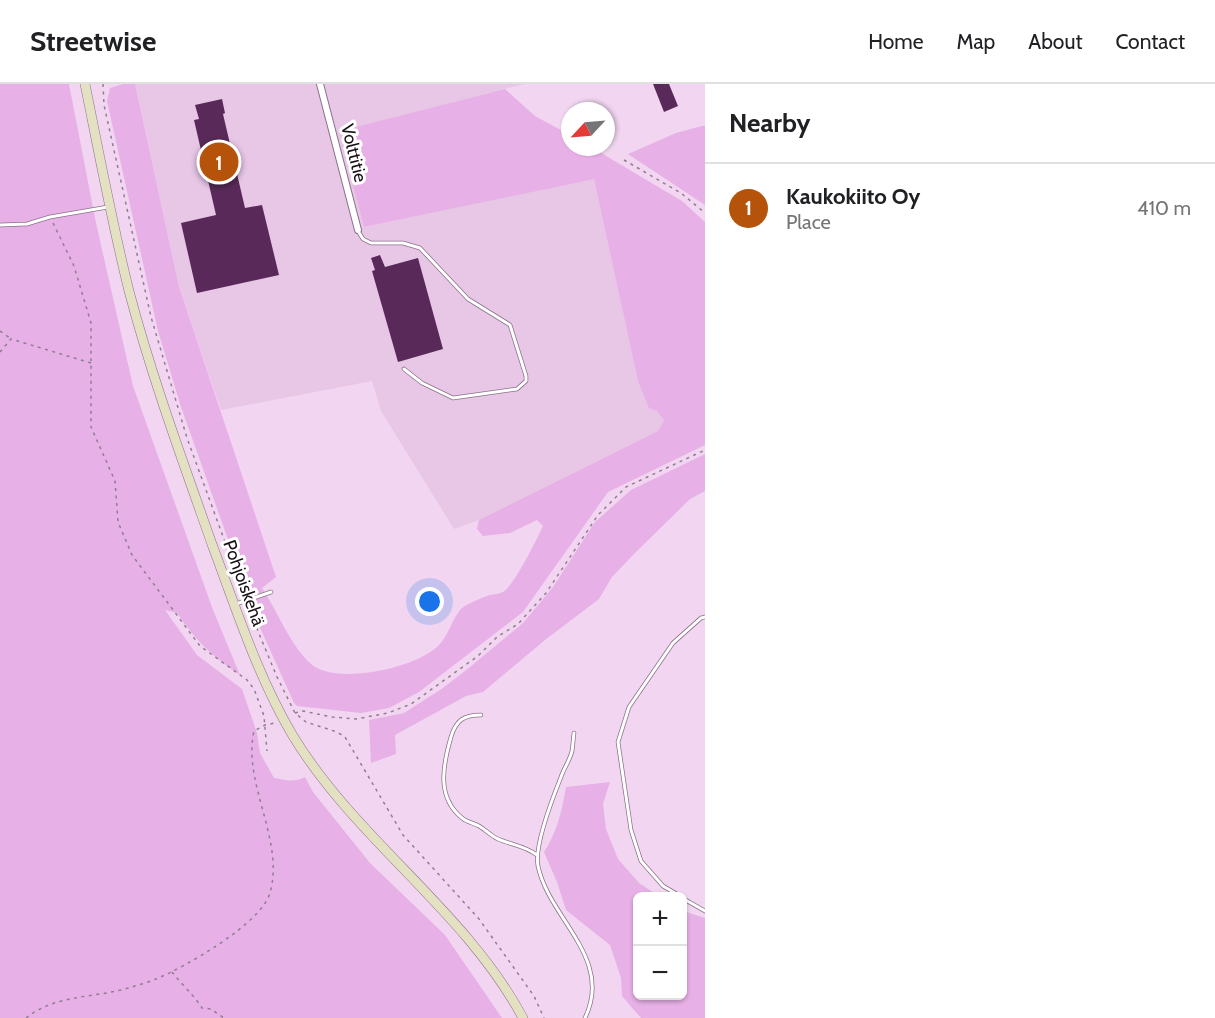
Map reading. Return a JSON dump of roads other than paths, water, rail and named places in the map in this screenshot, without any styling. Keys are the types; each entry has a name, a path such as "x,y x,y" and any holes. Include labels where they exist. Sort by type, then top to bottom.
{"main road":[{"name":"Pohjoiskehä","path":"85,84 129,290 157,388 234,604 268,689 293,736 314,767 349,812 471,942 496,975 523,1018"}],"street":[{"name":"Volttitie","path":"320,84 358,230"}],"lane":[{"path":"0,225 27,224 50,217 110,207"},
{"path":"358,230 363,239 371,243 403,243 420,248 468,299 505,321 513,331 526,381 517,389 453,398 422,383 404,369"},
{"path":"234,604 271,592"},
{"path":"673,892 663,886 641,861 632,830 618,742 629,707 674,643 701,618 705,617"},
{"path":"481,715 463,717 454,726 443,776 444,791 451,807 464,819 496,838 523,847 537,855"},
{"path":"574,733 572,752 557,788 537,855 540,874 585,954 592,991 585,1018"},
{"path":"687,900 705,911"}],"place":[{"name":"Kaukokiito Oy","path":"219,162"}]}
